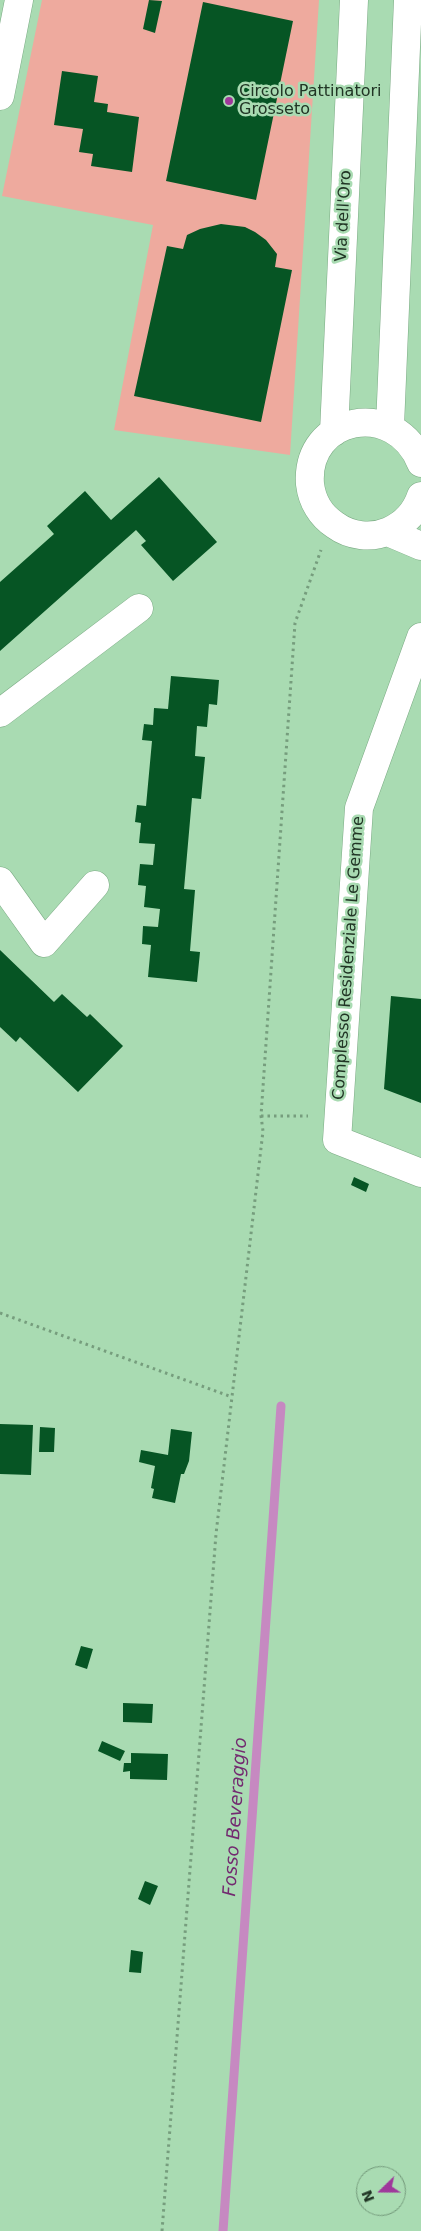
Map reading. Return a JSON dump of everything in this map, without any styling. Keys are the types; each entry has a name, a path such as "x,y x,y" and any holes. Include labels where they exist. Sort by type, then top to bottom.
{"street":[{"path":"0,96 19,0"},
{"name":"Via dell'Oro","path":"334,432 354,0"},
{"path":"390,426 413,79 408,0"},
{"path":"421,463 415,448 410,442 390,426 371,422 351,424 334,432 321,444 313,459 310,476 311,493 318,509 342,531 358,535 373,536 388,532 402,524 414,512 421,496"},
{"path":"388,532 421,546"},
{"path":"0,713 139,608"},
{"name":"Complesso Residenziale Le Gemme","path":"421,637 359,808 337,1140 421,1173"},
{"path":"0,881 44,943 95,885"}],"path":[{"path":"162,2231 216,1534 263,1131 261,1116 295,623 314,575 330,522"},
{"path":"261,1116 338,1116"},
{"path":"0,1313 232,1397"}],"shaded area":[{"path":"42,0 319,0 290,455 114,430 153,225 2,196"}],"building":[{"path":"149,0 162,1 155,33 143,29"},
{"name":"Circolo Pattinatori Grosseto","path":"203,2 293,21 256,200 166,181"},
{"path":"62,71 98,76 94,102 108,104 107,112 139,117 132,172 91,166 93,154 79,152 83,129 54,125"},
{"path":"221,224 245,227 255,232 266,240 277,254 275,267 292,270 261,422 134,396 167,246 183,249 187,235 200,229"},
{"path":"159,477 217,542 173,581 141,545 146,541 136,530 0,651 0,582 54,534 47,526 85,491 111,520"},
{"path":"171,676 219,680 217,705 209,704 207,727 197,726 195,756 205,757 201,799 192,798 184,889 195,890 190,951 200,952 197,982 148,977 151,945 142,944 143,926 158,927 160,909 144,907 146,886 138,885 140,864 153,865 155,844 139,843 141,823 135,822 137,805 146,806 152,741 142,740 144,724 153,725 154,708 168,709"},
{"path":"0,950 54,1002 62,994 87,1017 90,1014 123,1046 78,1092 20,1037 16,1042 0,1027"},
{"path":"391,996 421,999 421,1103 384,1089"},
{"path":"354,1177 369,1184 366,1192 351,1185"},
{"path":"0,1424 33,1425 31,1475 0,1474"},
{"path":"40,1427 55,1428 54,1452 39,1452"},
{"path":"171,1429 192,1432 189,1461 184,1474 181,1474 175,1503 152,1498 154,1489 151,1488 155,1466 139,1462 141,1450 168,1455"},
{"path":"81,1646 93,1649 87,1669 75,1665"},
{"path":"123,1703 153,1704 152,1723 123,1722"},
{"path":"102,1741 125,1751 120,1761 98,1751"},
{"path":"131,1753 168,1754 167,1780 130,1779 130,1771 123,1772 124,1763 131,1763"},
{"path":"145,1881 158,1886 150,1905 138,1899"},
{"path":"131,1950 143,1952 141,1973 129,1972"}],"waterway":[{"name":"Fosso Beveraggio","path":"223,2231 281,1406"}],"place":[{"name":"Circolo Pattinatori Grosseto","path":"229,101"}]}
